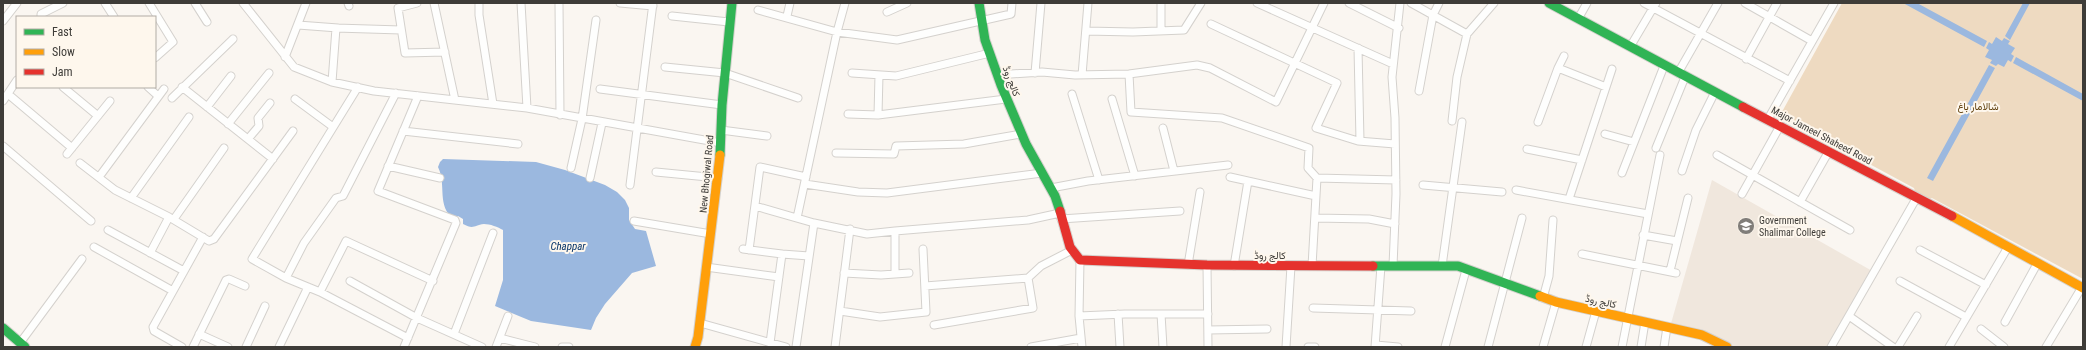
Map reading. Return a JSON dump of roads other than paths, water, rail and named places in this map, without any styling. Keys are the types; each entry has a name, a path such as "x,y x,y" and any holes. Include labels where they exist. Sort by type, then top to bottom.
{"street":[{"path":"3,21 17,3"},
{"path":"41,16 41,14 63,3"},
{"path":"105,3 113,16"},
{"path":"149,3 173,42 156,57"},
{"path":"195,3 207,22"},
{"path":"244,3 294,67 332,82 418,96 527,108 602,123 720,143"},
{"path":"418,3 398,8 405,53 444,52"},
{"path":"434,3 455,100"},
{"path":"479,3 479,15 493,104"},
{"path":"521,3 527,108"},
{"path":"559,3 560,115"},
{"path":"620,3 653,5 639,129 630,185"},
{"name":"New Bhogiwal Road","path":"695,347 700,323 718,178 722,104 732,3"},
{"path":"787,16 790,3"},
{"path":"797,218 837,32 845,3"},
{"path":"887,12 907,3"},
{"name":"کالج روڈ","path":"979,3 985,40 1006,99 1021,134 1050,188 1072,250 1080,260 1207,266 1458,266 1556,302 1702,335 1725,347"},
{"path":"758,10 787,16 837,32 897,40 1011,14 1012,3"},
{"path":"1035,73 1041,3"},
{"path":"1082,75 1088,3"},
{"path":"1161,3 1161,31"},
{"path":"1086,31 1184,30 1201,3"},
{"path":"1257,3 1393,64"},
{"path":"997,75 1035,73 1082,75 1129,74 1197,65 1210,68 1276,102 1324,3"},
{"path":"1349,3 1399,28"},
{"path":"1393,266 1396,180 1393,64 1399,28 1400,3"},
{"path":"1411,3 1468,34"},
{"path":"1419,91 1433,15 1439,3"},
{"path":"1452,121 1457,77 1468,34 1494,3"},
{"name":"Major Jameel Shaheed Road","path":"1549,3 1681,75 1917,197 2083,288"},
{"path":"1578,19 1587,3"},
{"path":"1644,3 1655,5 1701,34 1790,81"},
{"path":"1656,148 1681,75 1718,3"},
{"path":"1745,3 1812,41"},
{"path":"1746,59 1777,3"},
{"path":"1768,119 1834,3"},
{"path":"285,57 305,4"},
{"path":"1630,47 1655,5"},
{"path":"672,16 729,22"},
{"path":"571,168 582,119 596,20"},
{"path":"1211,24 1337,83 1316,128 1360,141 1395,144"},
{"path":"298,25 401,30"},
{"path":"332,82 336,28 338,28"},
{"path":"172,98 233,39"},
{"path":"1358,48 1360,141"},
{"path":"852,73 896,76 990,53"},
{"path":"1538,122 1564,56"},
{"path":"1622,173 1664,66"},
{"path":"665,67 725,73 798,98"},
{"path":"1558,68 1606,87"},
{"path":"1569,199 1612,69"},
{"path":"228,124 269,73"},
{"path":"1129,74 1131,112 1222,118 1309,148 1308,168 1317,178 1312,266"},
{"path":"878,115 879,75"},
{"path":"207,107 231,76"},
{"path":"3,100 16,82"},
{"path":"182,87 273,159"},
{"path":"358,87 252,257 254,261 286,278 320,292 408,338"},
{"path":"64,88 98,116"},
{"path":"149,88 158,96"},
{"path":"99,177 164,89"},
{"path":"600,89 722,104"},
{"path":"1682,171 1696,130 1715,92"},
{"path":"286,278 304,243 336,198 343,196 396,93"},
{"path":"8,94 72,148"},
{"path":"1072,94 1098,180"},
{"path":"404,347 433,280 456,221 378,191 418,96"},
{"path":"848,114 878,115 1006,99"},
{"path":"1112,99 1135,176"},
{"path":"295,100 333,127"},
{"path":"67,154 110,101"},
{"path":"248,139 259,126 258,118 270,103"},
{"path":"131,198 189,117"},
{"path":"1442,266 1462,122"},
{"path":"590,178 602,123"},
{"path":"1742,194 1780,126"},
{"path":"1163,128 1174,171"},
{"path":"721,130 767,136"},
{"path":"80,163 115,190 171,218 208,241 214,239 293,131"},
{"path":"403,131 518,144"},
{"path":"836,153 894,154 896,146 964,144 1021,134"},
{"path":"1606,134 1634,142"},
{"path":"3,146 91,221"},
{"path":"150,253 171,218 224,148"},
{"path":"1527,149 1582,160"},
{"path":"1800,202 1829,151"},
{"path":"1622,347 1637,265 1660,155"},
{"path":"1717,155 1850,230"},
{"path":"1050,188 1098,180 1228,165"},
{"path":"388,166 440,178"},
{"path":"806,176 760,167 755,206 746,250 809,256"},
{"path":"656,172 718,178"},
{"path":"805,184 858,192 887,193 1042,173"},
{"path":"1230,177 1316,196"},
{"path":"1317,178 1396,180"},
{"path":"1234,266 1248,181"},
{"path":"1423,185 1502,192"},
{"path":"1516,190 1648,214"},
{"path":"1188,265 1200,192"},
{"path":"1831,347 1917,197"},
{"path":"1582,254 1673,272 1677,241 1688,198"},
{"path":"755,206 814,223 867,234 1061,216 1180,211"},
{"path":"1315,218 1369,219 1395,224"},
{"path":"1489,347 1522,218"},
{"path":"1543,298 1549,276 1553,220"},
{"path":"634,221 711,234"},
{"path":"796,347 814,223"},
{"path":"108,230 184,272"},
{"path":"836,347 850,230"},
{"path":"895,231 895,274"},
{"path":"454,334 493,234"},
{"path":"1643,235 1677,241"},
{"path":"182,347 153,329 203,237"},
{"path":"320,292 346,241 433,280"},
{"path":"94,247 173,291"},
{"path":"1949,347 2008,247"},
{"path":"840,312 880,317 926,312 923,249"},
{"path":"925,286 1028,278 1041,266 1072,250"},
{"path":"1920,250 1986,285"},
{"path":"768,344 782,254"},
{"path":"3,328 23,345 82,259"},
{"path":"1080,260 1079,316 1082,347"},
{"path":"2005,322 2037,264"},
{"path":"1207,266 1208,347"},
{"path":"1286,347 1291,266"},
{"path":"1381,266 1375,346 1398,347"},
{"path":"706,267 779,277"},
{"path":"1445,347 1466,270"},
{"path":"844,273 908,273"},
{"path":"934,325 1033,308 1028,278"},
{"path":"193,347 226,280 229,279 245,286"},
{"path":"350,281 417,318 483,347"},
{"path":"1900,281 1966,317"},
{"path":"288,347 280,345 308,287"},
{"path":"2046,347 2083,288"},
{"path":"1543,347 1556,302"},
{"path":"246,347 265,306"},
{"path":"1313,308 1411,310"},
{"path":"1586,347 1596,311"},
{"path":"1079,316 1118,314 1208,314"},
{"path":"1118,314 1120,347"},
{"path":"1161,314 1163,347"},
{"path":"496,347 508,316"},
{"path":"1849,316 1894,347"},
{"path":"1898,347 1917,316"},
{"path":"1641,347 1645,322"},
{"path":"700,323 768,344 786,347"},
{"path":"1664,347 1667,327"},
{"path":"1208,330 1267,329"},
{"path":"1981,329 2004,347"},
{"path":"199,334 228,347"},
{"path":"500,338 536,347"},
{"path":"1031,347 1045,346 1081,338"},
{"path":"562,347 568,347"},
{"path":"1308,347 1315,347"}],"water":[{"path":"1903,3 1917,3 1987,41 1984,47"},
{"path":"2023,3 2030,3 2010,40 2005,36"},
{"path":"1996,37 2002,41 2004,38 2010,41 2008,44 2015,48 2011,54 2014,56 2011,62 2008,60 2004,67 1998,64 1996,66 1990,63 1992,60 1985,57 1989,50 1986,48 1989,42 1992,44"},
{"path":"2016,57 2083,94 2083,101 2013,63"},
{"path":"1989,65 1995,68 1933,181 1927,178"},
{"name":"Chappar","path":"443,159 536,162 565,170 605,185 617,192 625,200 629,208 629,220 635,229 646,231 656,266 632,273 605,304 596,318 591,330 531,321 495,306 503,280 503,230 486,224 470,227 463,224 463,219 458,216 454,219 449,214 443,202 441,174 438,167"}],"place":[{"name":"Government Shalimar College","path":"1746,226"}],"park label":[{"name":"شالامار باغ","path":"1978,106"}]}
